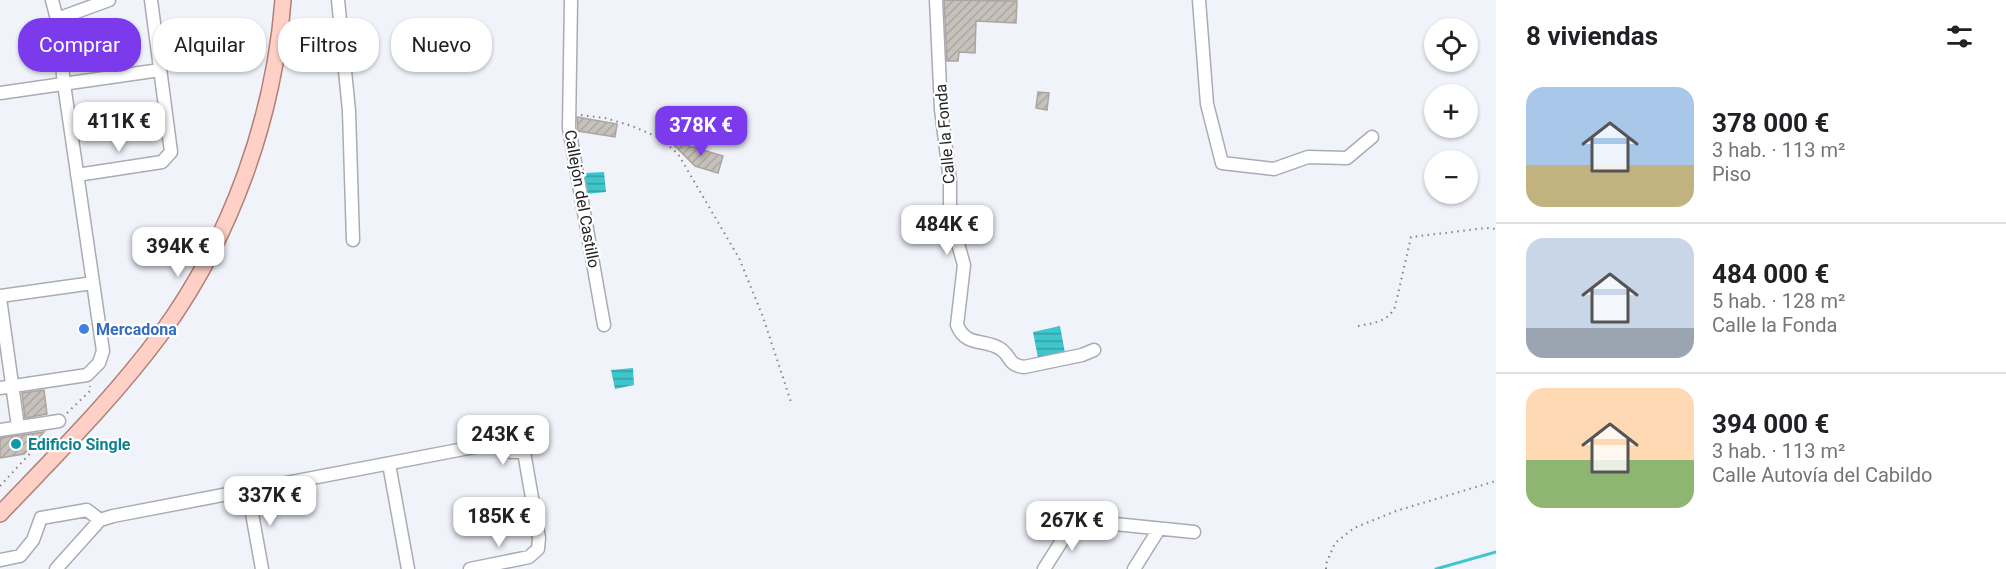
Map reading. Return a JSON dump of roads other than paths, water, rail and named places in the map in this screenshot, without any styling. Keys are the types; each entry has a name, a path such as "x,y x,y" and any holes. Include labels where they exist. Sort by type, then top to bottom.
{"main road":[{"path":"0,514 91,418 129,373 161,334 199,275 234,202 249,163 272,83 283,0"}],"street":[{"path":"52,0 57,18"},
{"path":"60,18 109,0"},
{"path":"151,0 153,18"},
{"path":"338,0 349,111 353,240"},
{"name":"Callejón del Castillo","path":"571,0 569,128 604,325"},
{"name":"Calle la Fonda","path":"936,0 941,109 950,182 950,225 955,232 964,265 957,325 961,334 966,338 1002,350 1011,363 1024,367 1082,355 1094,350"},
{"path":"1199,0 1207,104 1222,163 1274,169 1308,157 1347,158 1372,137"},
{"path":"0,93 153,71"},
{"path":"6,387 87,375 99,363 103,351 63,72"},
{"path":"77,175 162,162 171,152 160,72"},
{"path":"18,427 6,387 0,297 93,283"},
{"path":"0,429 59,422"},
{"path":"56,569 100,520 490,444 511,452 524,452 539,538 538,549 529,557 470,569"},
{"path":"389,464 408,569"},
{"path":"248,491 262,569"},
{"path":"0,560 20,556 33,540 40,519 87,510 100,520"},
{"path":"1044,569 1076,520 1194,532"},
{"path":"1134,569 1159,529"}],"water":[{"path":"604,172 606,192 586,194 584,173"},
{"path":"1060,326 1065,353 1038,358 1033,332"},
{"path":"633,368 634,385 615,389 611,370"}],"waterway":[{"path":"1436,569 1496,552"}],"place":[{"name":"Mercadona","path":"84,329"},
{"name":"Edificio Single","path":"16,444"}]}
